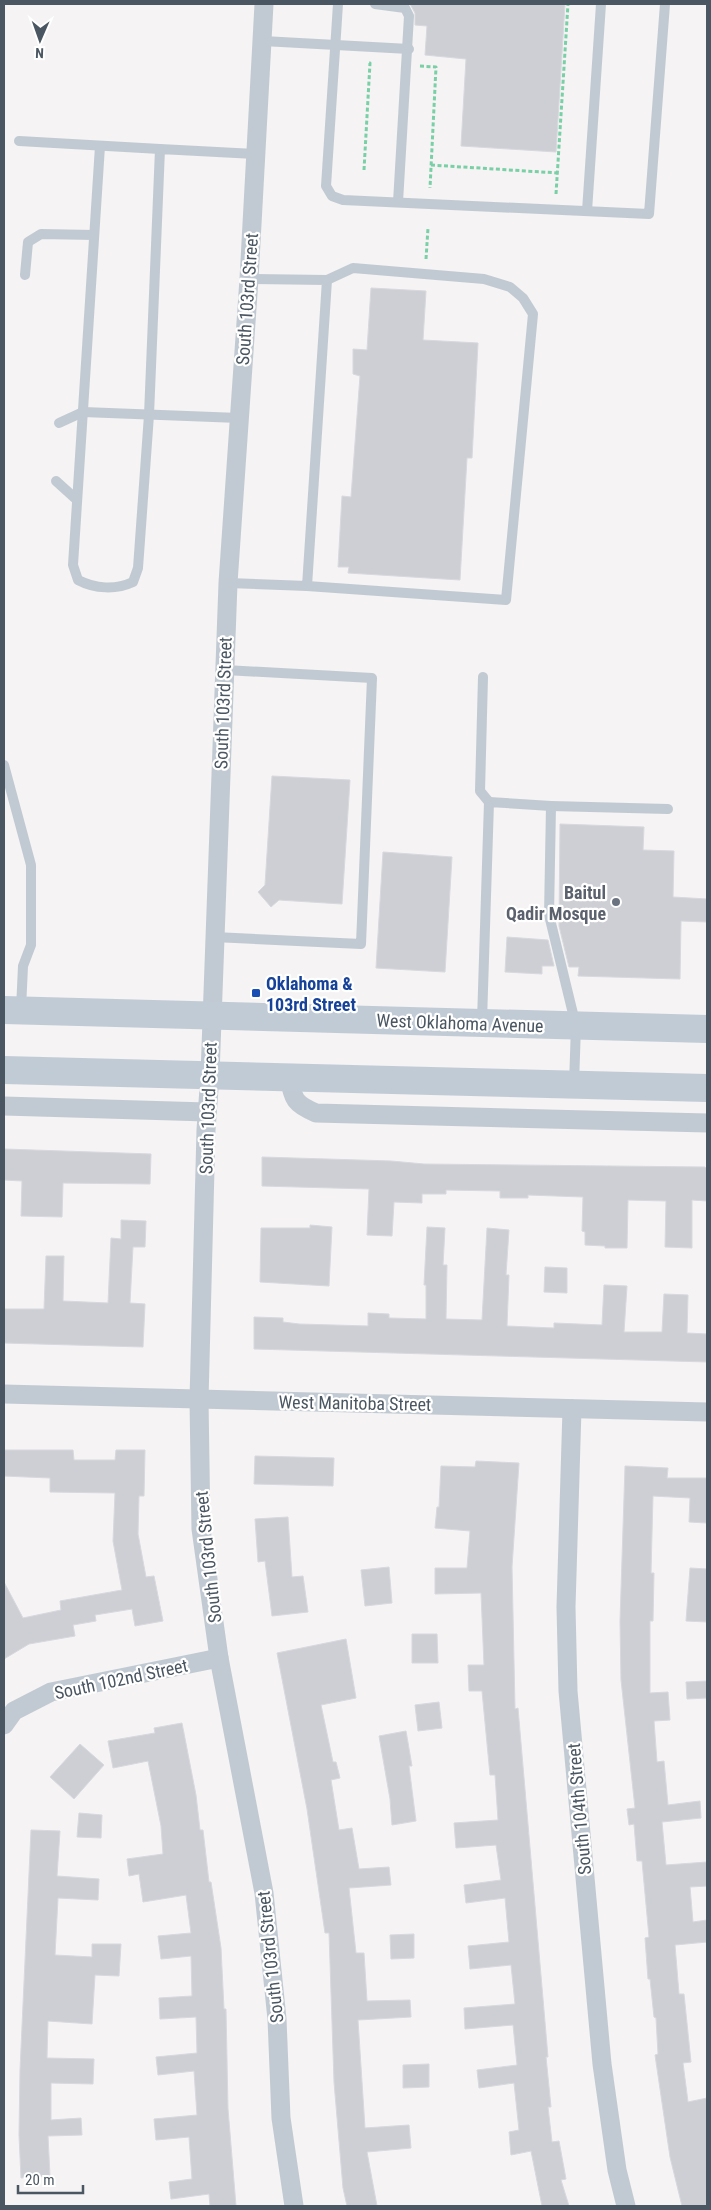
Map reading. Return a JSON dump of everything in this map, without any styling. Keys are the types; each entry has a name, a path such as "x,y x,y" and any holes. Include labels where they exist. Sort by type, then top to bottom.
{"main road":[{"name":"West Oklahoma Avenue","path":"12,1010 707,1029"},
{"path":"4,1070 707,1088"}],"street":[{"name":"South 103rd Street","path":"264,4 249,280 228,583 210,1075 207,1112 199,1400 201,1529 219,1658 264,1894 277,2019 281,2118 294,2206"},
{"path":"289,1078 292,1094 299,1106 316,1112 707,1123"},
{"path":"4,1106 207,1112"},
{"name":"West Manitoba Street","path":"4,1394 707,1412"},
{"name":"South 104th Street","path":"572,1409 566,1607 568,1691 602,2064 617,2170 626,2206"},
{"name":"South 102nd Street","path":"4,1725 14,1711 51,1692 219,1658"}],"lane":[{"path":"338,4 326,186 332,196 343,200 649,214 665,4"},
{"path":"375,4 405,8 410,16 398,202"},
{"path":"587,211 600,4"},
{"path":"263,41 409,49"},
{"path":"19,141 255,154"},
{"path":"100,146 73,565 78,580 88,585 121,587 133,582 138,568 150,415 160,149"},
{"path":"25,274 28,242 41,234 94,235"},
{"path":"228,583 307,586 506,600 533,314 523,298 510,287 484,279 353,268 327,280 249,280"},
{"path":"307,586 327,280"},
{"path":"59,423 83,412 239,418"},
{"path":"56,481 78,500"},
{"path":"214,936 360,944 372,678 225,670"},
{"path":"482,1023 489,802 480,792 483,677"},
{"path":"4,765 31,866 31,945 23,966 12,1010"},
{"path":"489,802 551,806 668,809"},
{"path":"551,806 549,915 576,1026 574,1085"}],"path":[{"path":"555,210 568,4"},
{"path":"335,61 436,67 430,188"},
{"path":"364,170 370,63"},
{"path":"431,165 558,173"},
{"path":"426,260 428,228"}],"building":[{"path":"410,4 565,4 556,152 461,146 466,59 425,55 427,26 415,25 415,13"},
{"path":"371,288 426,291 423,340 478,343 472,458 467,458 460,580 348,573 349,567 338,567 342,496 351,497 360,376 353,374 353,349 367,350"},
{"path":"272,776 350,780 342,904 279,900 271,907 258,892 265,885"},
{"name":"Baitul Qadir Mosque","path":"560,824 644,827 643,850 674,851 673,897 707,899 707,922 681,921 680,979 578,976 579,967 569,967 559,926"},
{"path":"383,852 452,857 445,972 376,968"},
{"path":"507,937 548,940 554,966 542,966 542,974 505,972"},
{"path":"4,1149 151,1154 150,1184 63,1183 62,1217 21,1216 22,1181 4,1180"},
{"path":"262,1157 391,1161 424,1164 705,1167 707,1169 707,1201 692,1200 692,1248 665,1247 666,1201 628,1200 627,1248 605,1248 605,1246 585,1245 585,1232 582,1231 583,1197 528,1195 528,1198 500,1198 500,1191 446,1190 446,1194 422,1194 422,1203 394,1202 392,1236 367,1235 369,1189 262,1186"},
{"path":"121,1220 146,1221 145,1247 133,1247 130,1303 145,1304 143,1347 4,1343 4,1309 44,1309 46,1256 64,1256 63,1301 108,1303 111,1238 121,1239"},
{"path":"310,1225 332,1227 329,1286 260,1282 261,1228 310,1228"},
{"path":"427,1227 445,1228 443,1265 447,1265 446,1319 482,1320 487,1228 509,1230 506,1275 509,1275 507,1326 554,1328 554,1323 602,1325 604,1285 627,1286 624,1332 662,1332 664,1294 688,1295 687,1333 707,1334 707,1362 254,1349 254,1317 283,1318 283,1322 299,1324 368,1326 368,1313 389,1314 389,1318 426,1319 426,1285 424,1285"},
{"path":"545,1267 567,1268 567,1293 544,1292"},
{"path":"4,1450 73,1450 74,1460 115,1460 116,1450 145,1450 144,1496 139,1496 138,1534 146,1577 154,1576 163,1621 135,1626 132,1609 95,1615 96,1621 73,1625 75,1636 29,1644 4,1659 4,1582 23,1618 61,1610 60,1601 122,1590 113,1541 115,1493 50,1492 50,1478 4,1476"},
{"path":"255,1456 334,1458 333,1486 254,1484"},
{"path":"476,1461 519,1463 512,1567 515,1709 518,1708 548,2057 546,2057 551,2107 548,2107 552,2142 559,2141 566,2179 561,2180 569,2206 542,2206 531,2151 511,2155 509,2132 519,2130 514,2083 479,2088 477,2070 517,2065 513,2025 465,2029 464,2008 515,2004 511,1965 470,1969 468,1946 509,1942 505,1898 466,1903 464,1885 501,1880 496,1845 456,1848 454,1823 498,1820 495,1775 490,1775 482,1691 469,1691 468,1665 484,1665 481,1593 435,1594 435,1568 467,1568 470,1531 435,1528 437,1507 439,1507 441,1466 475,1467"},
{"path":"625,1466 668,1468 667,1478 707,1478 707,1523 689,1522 690,1498 653,1496 651,1573 654,1573 653,1621 650,1621 650,1693 668,1692 670,1720 654,1721 657,1762 664,1761 668,1805 700,1801 701,1818 662,1822 666,1865 707,1862 707,1886 690,1887 693,1922 707,1920 707,1942 675,1945 679,1994 684,1994 691,2062 683,2063 688,2102 707,2098 707,2206 682,2206 670,2157 655,2055 658,2054 656,2018 654,2017 650,1979 648,1979 645,1938 649,1937 642,1861 637,1861 634,1824 629,1825 627,1809 635,1808 621,1680 620,1621"},
{"path":"288,1517 292,1577 303,1576 308,1612 272,1616 265,1561 258,1562 255,1519"},
{"path":"389,1567 392,1603 365,1606 361,1570"},
{"path":"690,1568 707,1569 707,1622 686,1621"},
{"path":"412,1634 437,1634 438,1663 412,1663"},
{"path":"346,1639 356,1698 321,1705 333,1762 336,1762 340,1778 331,1780 339,1830 352,1828 359,1869 389,1867 391,1885 349,1888 356,1953 364,1953 367,2001 410,2000 411,2017 358,2020 365,2128 409,2125 411,2148 367,2152 377,2206 347,2206 343,2188 334,2082 329,1933 325,1933 307,1809 277,1653"},
{"path":"707,1681 707,1698 687,1699 686,1682"},
{"path":"439,1702 442,1728 418,1731 415,1705"},
{"path":"182,1723 196,1795 200,1830 203,1830 209,1882 211,1882 221,1948 224,2009 226,2009 228,2109 236,2206 210,2206 209,2194 171,2199 169,2182 192,2179 189,2137 156,2140 154,2119 197,2115 194,2071 158,2075 156,2057 197,2053 196,2017 160,2019 159,1998 192,1996 191,1956 161,1959 158,1936 191,1933 186,1895 143,1902 139,1874 129,1876 127,1859 163,1854 161,1826 148,1761 113,1768 108,1741 155,1733 154,1728"},
{"path":"406,1731 412,1766 409,1766 416,1821 392,1825 390,1799 379,1736"},
{"path":"80,1744 104,1765 74,1799 50,1777"},
{"path":"79,1813 102,1815 101,1838 77,1837"},
{"path":"31,1830 60,1831 57,1876 99,1879 98,1900 58,1898 55,1955 92,1957 92,1944 121,1944 119,1976 95,1975 92,2024 48,2021 47,2058 94,2059 93,2084 51,2083 51,2120 81,2118 82,2135 48,2136 50,2176 21,2178 19,2135 20,2070"},
{"path":"414,1934 414,1958 391,1959 390,1935"},
{"path":"429,2064 429,2087 403,2088 403,2065"}],"place":[{"name":"Baitul Qadir Mosque","path":"616,902"},
{"name":"Oklahoma & 103rd Street","path":"256,993"}]}
